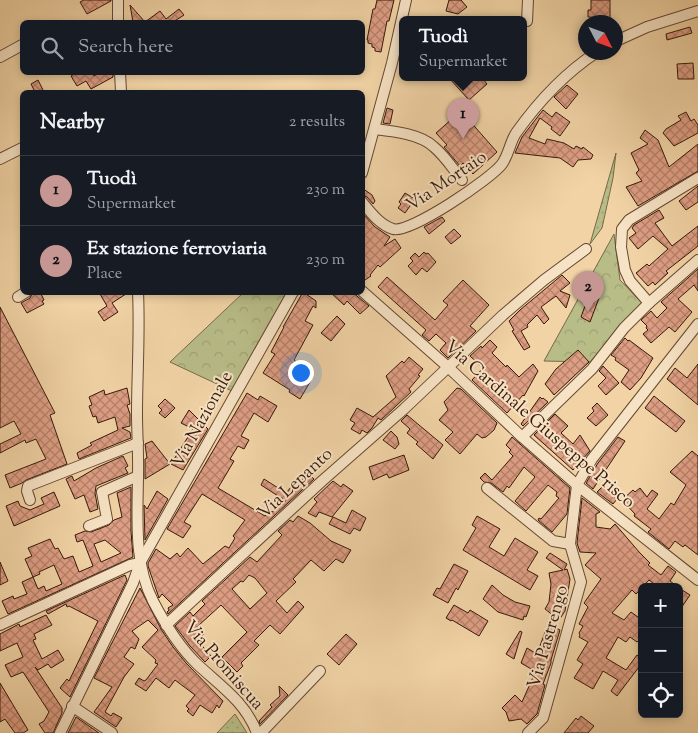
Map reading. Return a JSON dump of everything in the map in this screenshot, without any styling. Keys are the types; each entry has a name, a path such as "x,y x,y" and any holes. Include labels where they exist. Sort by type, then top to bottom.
{"street":[{"path":"118,0 118,20"},
{"path":"402,16 406,0"},
{"path":"527,21 528,0"},
{"path":"623,38 647,27 698,11"},
{"path":"365,163 399,29"},
{"path":"0,57 20,45"},
{"name":"Via Mortaio","path":"365,205 384,225 396,230 414,225 461,196 502,164 515,134 556,85 587,60"},
{"path":"120,75 121,90"},
{"path":"375,129 397,132 427,141 434,146 462,180"},
{"path":"0,159 20,149"},
{"path":"649,303 630,281 625,270 620,247 622,230 629,220 698,178"},
{"name":"Via Lepanto","path":"166,625 502,316 544,280 586,249"},
{"path":"522,437 592,369 624,328 698,260"},
{"name":"Via Cardinale Giuspeppe Prisco","path":"365,294 577,485 698,580"},
{"name":"Via Promiscua","path":"138,295 140,329 138,443 140,563 152,598 166,625 198,665 222,685 246,710 259,733"},
{"name":"Via Nazionale","path":"140,563 291,295"},
{"path":"577,485 592,459 698,324"},
{"path":"30,500 27,491 28,486 138,443"},
{"path":"90,526 107,520 102,492 138,476"},
{"name":"Via Pastrengo","path":"528,733 543,718 581,582 570,544 577,485"},
{"path":"486,488 553,542 570,544"},
{"path":"0,625 130,565 140,563"},
{"path":"60,733 133,582 140,563"},
{"path":"259,733 320,671"},
{"path":"72,706 112,733"}],"green space":[{"path":"616,153 613,178 602,228 590,244"},
{"path":"614,234 620,280 642,303 590,362 544,361"},
{"path":"241,295 287,295 232,391 170,362"},
{"path":"235,714 247,733 217,733"}],"building":[{"path":"84,0 111,1 87,14 80,2"},
{"path":"377,0 394,0 389,21 387,21 381,52 375,51 375,48 367,40 373,9 375,9"},
{"path":"449,0 461,0 467,7 458,14 446,11"},
{"path":"591,0 610,0 610,15 588,15 588,10 591,10"},
{"path":"130,5 143,20 133,20"},
{"path":"179,9 184,15 176,20 148,20 160,11 166,19"},
{"path":"690,27 692,33 667,40 666,34"},
{"path":"693,63 694,79 678,79 677,64"},
{"path":"113,75 113,77 91,89 86,81 77,86 71,76"},
{"path":"38,80 43,90 34,90 31,84"},
{"path":"452,81 484,81 487,84 469,100"},
{"path":"567,85 578,94 566,109 554,97"},
{"path":"387,108 393,110 390,124 383,123"},
{"path":"543,110 552,117 556,112 570,122 560,136 540,118 529,138 545,144 547,139 564,143 574,149 576,146 582,149 583,147 593,155 591,159 578,160 573,167 560,158 515,153 522,137"},
{"path":"461,111 497,152 473,174 463,163 460,166 444,147 447,145 436,133"},
{"path":"686,112 691,121 694,119 698,125 698,133 674,146 663,133 681,120 678,116"},
{"path":"645,130 658,140 669,167 698,144 698,171 638,206 626,187 642,181 636,173 639,170 631,153 648,144 640,138"},
{"path":"698,186 698,202 686,210 679,201"},
{"path":"365,190 372,195 375,201 373,204 365,196"},
{"path":"405,193 415,199 405,213 398,208 401,204 399,202"},
{"path":"659,210 664,218 655,223 672,246 698,226 698,246 666,271 668,273 655,285 653,282 648,286 636,273 647,264 649,266 668,249 653,236 638,249 629,238 636,233 632,228 634,225"},
{"path":"365,216 375,227 390,237 384,246 395,239 401,248 380,267 378,265 371,276 365,280"},
{"path":"442,217 445,221 429,234 424,227"},
{"path":"454,229 461,236 451,244 445,237"},
{"path":"424,252 428,253 436,262 427,272 422,268 416,275 408,266 413,261 410,258 415,253 419,257"},
{"path":"698,269 698,291 694,285 678,299 692,312 675,332 669,327 651,343 643,334 648,330 641,320 651,311 657,318 667,308 661,302"},
{"path":"562,275 570,283 560,291 570,295 566,308 556,296 541,307 549,319 544,324 537,315 527,325 528,327 521,331 530,347 524,350 512,331 514,330 509,321"},
{"path":"387,277 435,320 448,305 443,301 463,280 489,305 470,326 476,331 448,358 440,350 446,343 436,334 429,341 422,335 426,330 378,287"},
{"path":"32,295 42,295 44,304 27,313 21,303"},
{"path":"101,295 124,295 112,303 118,312 104,321 98,312 107,306"},
{"path":"301,295 307,295 316,301 316,308 313,306 305,321 313,325 294,360 299,364 298,368 313,377 300,399 289,392 290,390 263,373 275,354 271,352"},
{"path":"333,295 356,295 369,306 360,314 347,301 344,305"},
{"path":"593,296 599,298 590,322 581,317 585,306 589,307"},
{"path":"0,307 55,413 50,415 67,464 10,488 5,475 46,459 36,439 26,443 25,440 0,453 0,444 21,434 14,421 0,428"},
{"path":"337,316 345,324 331,341 321,333"},
{"path":"625,338 653,358 641,378 630,390 621,382 629,370 611,355"},
{"path":"490,340 497,347 492,353 519,377 533,364 538,371 524,396 507,413 472,380 483,368 470,356"},
{"path":"578,350 589,362 554,395 545,384 556,369"},
{"path":"409,357 423,369 418,375 420,376 409,389 411,392 381,420 378,418 367,433 362,430 360,434 351,429 355,423 350,420 357,408 373,417 396,397 386,376"},
{"path":"698,364 698,405 667,379 675,368 687,378"},
{"path":"603,366 619,383 606,395 598,386 606,378 599,371"},
{"path":"127,388 130,404 127,405 130,414 130,426 122,428 130,432 131,438 79,459 77,453 92,445 90,443 118,430 115,417 98,423 96,416 93,417 89,406 92,405 89,397 104,390 105,395"},
{"path":"457,388 461,389 497,423 494,430 486,437 482,438 477,434 460,454 445,440 453,432 439,420 448,410 444,402"},
{"path":"247,393 258,400 260,396 277,406 268,422 254,413 241,436 249,440 244,449 238,446 230,459 234,461 218,488 265,516 270,510 272,512 286,501 261,485 264,479 286,493 308,474 314,479 168,614 168,608 173,605 162,594 159,598 148,566 156,549 170,559 177,553 180,557 188,548 203,564 225,546 229,548 235,538 233,536 245,520 202,494 184,522 191,526 183,538 167,529"},
{"path":"654,396 685,421 676,432 645,408"},
{"path":"540,397 548,402 523,426 521,424"},
{"path":"165,399 175,408 165,418 159,413 162,410 158,406"},
{"path":"597,403 608,415 596,426 587,418 594,411 592,408"},
{"path":"189,410 208,429 183,470 171,464 193,429 181,423"},
{"path":"555,414 568,426 561,433 573,444 580,435 590,451 573,470 534,435"},
{"path":"407,415 443,445 433,459 407,433 410,429 401,421"},
{"path":"391,431 397,437 399,444 395,449 383,440"},
{"path":"512,437 570,488 567,514 552,532 538,520 559,498 556,496 557,492 548,485 526,511 515,501 535,477 524,467 509,488 507,486 503,492 480,478 485,473 492,480 513,456 509,452 511,450 506,445"},
{"path":"618,437 625,441 593,489 586,483 598,463"},
{"path":"152,441 170,464 145,479 145,459 147,458 145,444"},
{"path":"692,451 698,456 698,555 685,545 683,547 675,541 669,549 648,532 651,529 634,516 635,514 622,500 633,490 635,492 640,488 647,497 652,490 658,494 647,509 659,519 671,503 674,505 686,485 670,472"},
{"path":"404,455 409,470 389,478 387,474 373,480 369,467"},
{"path":"123,456 128,466 125,468 128,473 96,486 95,493 98,509 90,512 84,495 75,499 66,479 72,476 74,481 96,468"},
{"path":"333,481 341,487 343,484 353,491 332,517 319,512 316,517 308,513 317,502 314,499"},
{"path":"131,487 133,557 8,614 2,601 13,596 14,599 27,594 22,582 33,577 25,559 32,556 28,548 50,539 55,549 58,548 64,559 73,556 79,572 93,566 83,540 77,542 75,535 85,531 91,532 109,525 114,520 122,517 117,493","holes":["105,540 121,553 101,562 94,544","54,565 62,584 46,591 44,586 38,589 33,577 40,574 39,572"]},
{"path":"602,487 617,499 613,504 597,492"},
{"path":"157,491 168,499 145,540 144,505 147,509"},
{"path":"54,492 60,506 14,526 6,506 18,501 20,506 30,510 44,504 41,498"},
{"path":"582,498 600,512 596,514 596,527 610,529 615,524 650,563 648,565 661,575 668,566 676,572 670,581 673,583 653,583 649,580 646,583 638,583 638,592 636,594 632,590 612,613 624,620 631,612 638,617 638,641 630,637 626,642 618,637 606,658 626,670 638,656 638,668 617,696 611,691 618,680 603,671 593,689 574,678 583,664 577,660 588,642 579,637 583,626 579,624 588,607 584,603 601,579 585,565 596,553 580,552 577,543"},
{"path":"352,510 366,518 360,531 354,528 350,534 329,524 333,517 346,523"},
{"path":"298,516 310,523 331,541 351,550 343,563 336,559 324,571 311,560 293,579 296,582 276,601 287,613 298,601 304,607 280,634 270,625 254,641 259,645 241,663 243,666 237,672 222,657 247,632 221,605 198,626 204,634 197,640 211,656 205,662 175,626 190,612 193,616 205,604 202,601 250,557 257,562 282,535 278,531 290,520 293,522","holes":["249,575 255,578 267,593 250,609 232,589 241,581 243,582"]},
{"path":"477,516 500,529 489,547 504,556 515,538 538,552 527,570 538,576 530,590 463,550 476,528 472,525"},
{"path":"550,553 567,564 564,570 567,569 570,579 565,611 559,620 545,609 549,602 551,584 549,573 563,570 546,558"},
{"path":"0,562 8,581 0,585"},
{"path":"454,564 468,571 458,590 456,588 448,603 433,595 437,588 440,589"},
{"path":"125,575 127,580 70,697 60,688 67,679 69,681 98,621 69,606 67,607 66,604 48,614 46,611"},
{"path":"492,585 503,595 515,602 530,606 523,620 498,612 483,599"},
{"path":"140,588 161,629 173,647 223,701 219,708 217,705 212,713 200,705 193,716 187,711 189,709 186,706 195,695 175,680 169,688 156,678 146,691 135,684 139,678 144,681 146,680 158,664 142,647 158,630 148,620 132,631 139,639 135,649 131,647 124,657 134,664 124,677 105,712 111,716 113,713 122,718 116,727 94,712 112,687 94,678"},
{"path":"683,591 690,595 683,605"},
{"path":"454,605 468,613 470,610 488,621 479,636 446,618"},
{"path":"46,615 52,625 34,634 36,639 33,640 42,659 58,650 64,660 51,668 48,664 38,670 35,667 62,708 62,713 53,733 45,733 39,724 44,721 49,712 23,672 11,677 5,665 23,657 17,643 0,651 0,634 19,624 20,627"},
{"path":"548,624 560,630 543,684 545,685 537,714 527,724 521,719 509,721 506,712 502,708 515,695 522,702 534,675 531,673 533,670 521,663 527,648 537,654"},
{"path":"520,631 522,632 514,659 506,654"},
{"path":"346,634 357,644 339,665 327,654"},
{"path":"0,683 28,730 23,733 15,733 5,719 0,722"},
{"path":"279,686 288,695 260,724 259,721 272,707 270,705 280,696"},
{"path":"581,716 594,726 588,733 564,733 576,718 578,720"},
{"path":"76,717 99,733 68,733"}],"place":[{"name":"Tuodì","path":"463,139"},
{"name":"Ex stazione ferroviaria","path":"588,312"}]}
